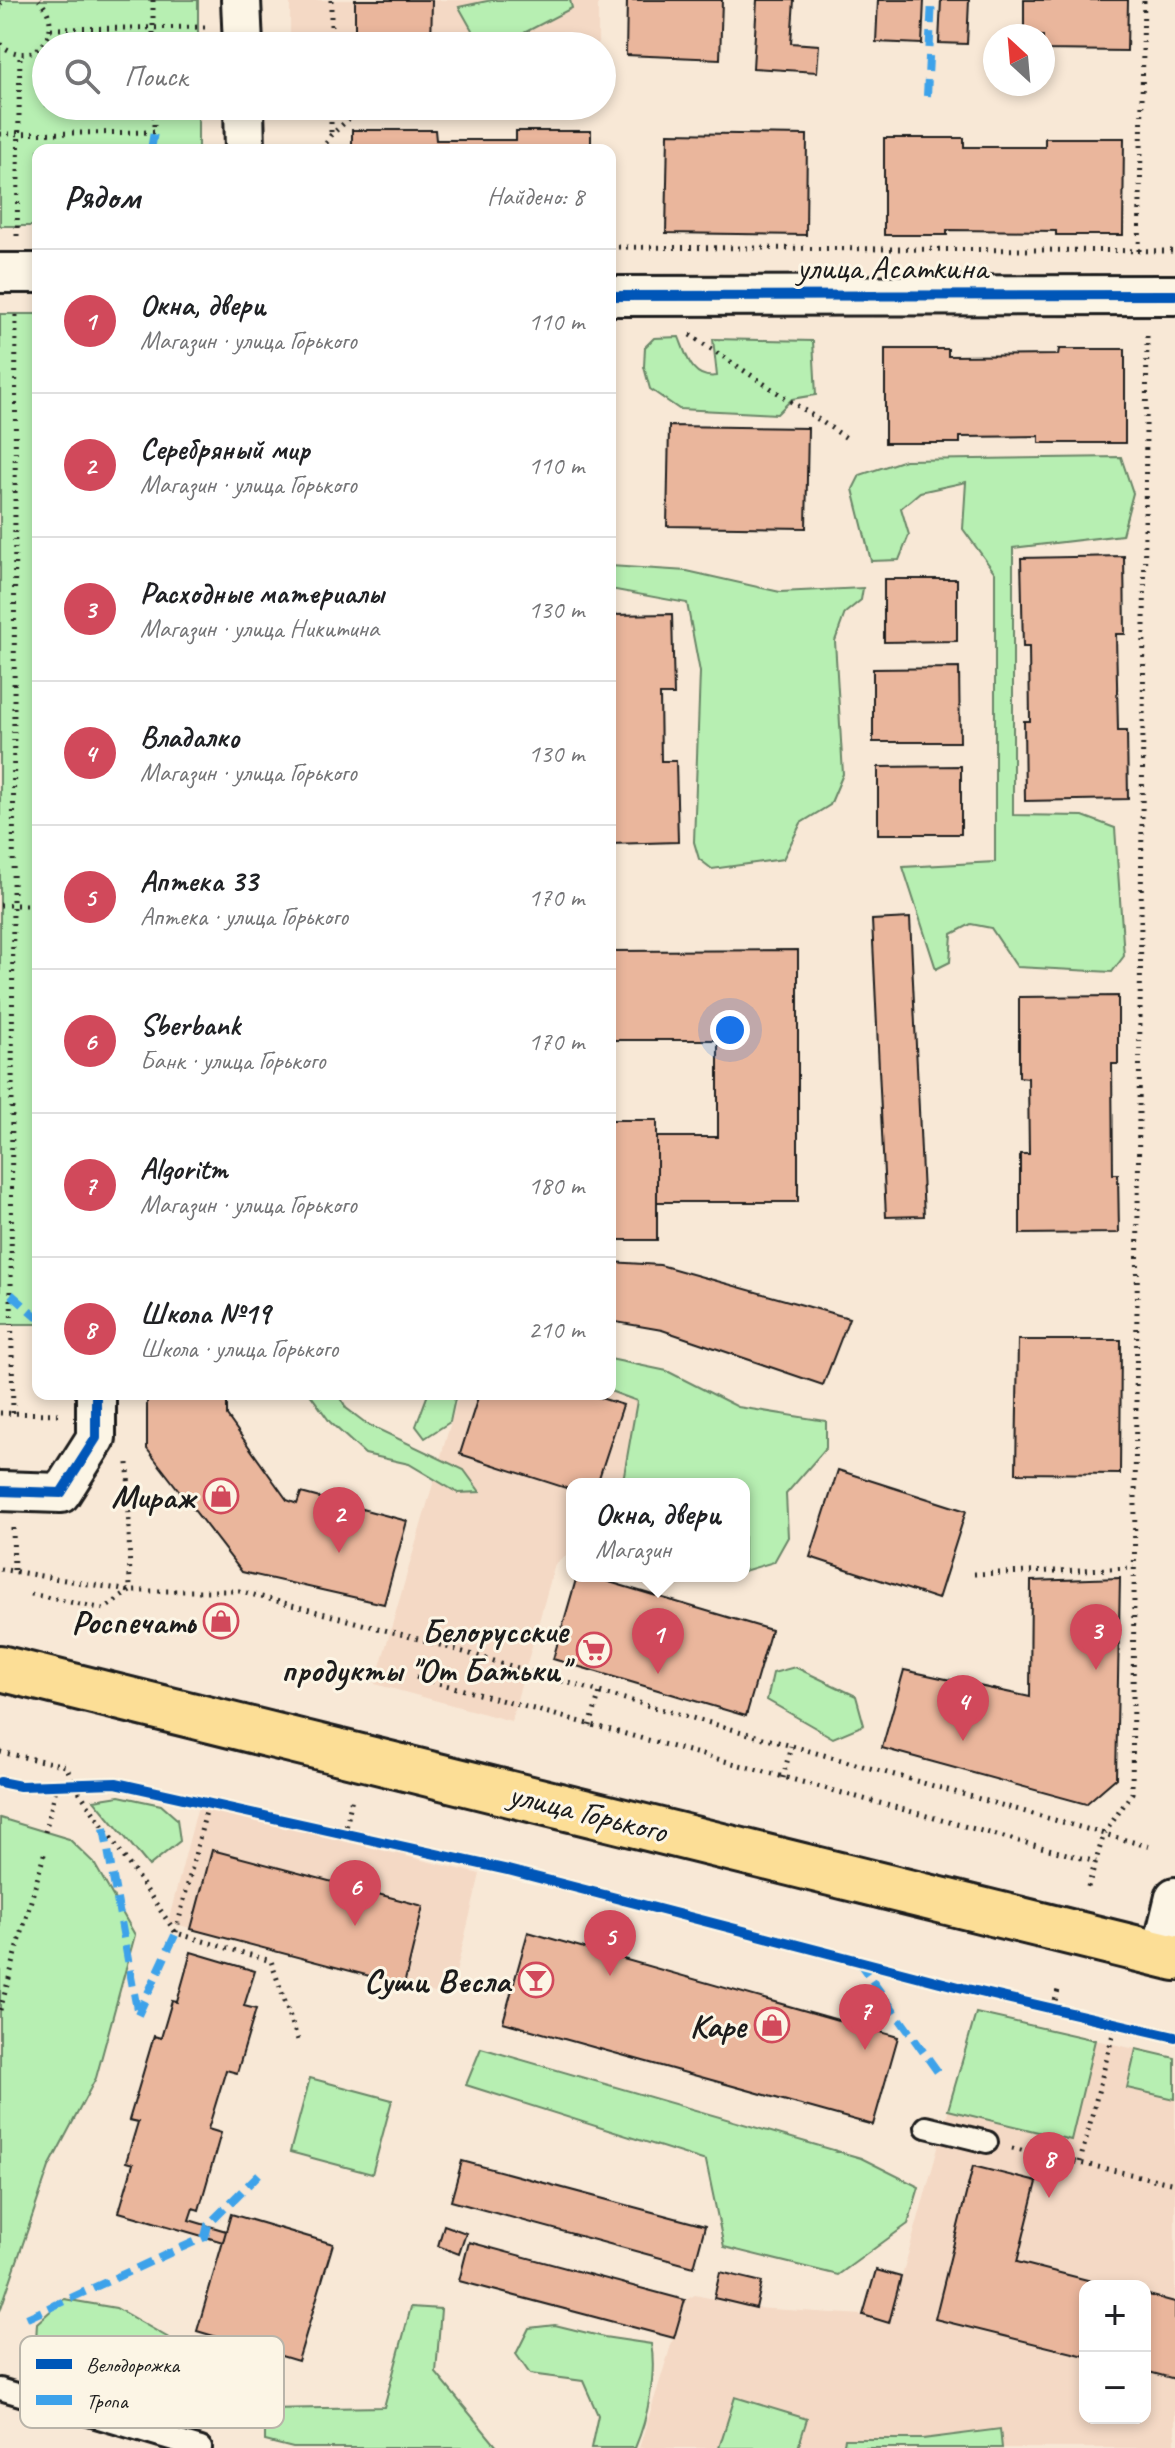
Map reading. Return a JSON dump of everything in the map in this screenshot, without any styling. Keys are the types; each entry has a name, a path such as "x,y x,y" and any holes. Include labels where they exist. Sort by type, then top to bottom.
{"main road":[{"name":"улица Горького","path":"0,1668 1168,1956"}],"street":[{"path":"244,120 245,144"},
{"name":"улица Асаткина","path":"616,296 1175,295"},
{"path":"0,1491 61,1493 96,1438 82,1404"},
{"path":"1168,1956 1175,1897"}],"lane":[{"path":"926,2127 987,2142"},
{"path":"0,2389 20,2395"},
{"path":"133,2428 201,2448"}],"path":[{"path":"39,0 51,18 50,32"},
{"path":"153,0 153,32"},
{"path":"331,0 331,32"},
{"path":"1139,251 1144,0"},
{"path":"51,29 242,24"},
{"path":"0,44 12,52 32,51"},
{"path":"13,1413 11,1278 20,53"},
{"path":"0,134 154,132 154,120"},
{"path":"331,120 331,135"},
{"path":"326,144 348,120"},
{"path":"616,247 1175,251"},
{"path":"689,334 848,439"},
{"path":"1088,1887 1104,1834 1132,1793 1147,334"},
{"path":"0,905 32,905"},
{"path":"0,1413 82,1404"},
{"path":"128,1458 130,1591"},
{"path":"974,1574 1134,1568"},
{"path":"0,1569 130,1591 239,1591 426,1641 1154,1848"},
{"path":"31,1594 104,1609 130,1591"},
{"path":"416,1677 1096,1862"},
{"path":"590,1726 600,1692"},
{"path":"783,1778 791,1746"},
{"path":"0,1752 66,1766 74,1784 176,1933 271,1961 299,2043"},
{"path":"45,1832 57,1785"},
{"path":"176,1933 208,1803"},
{"path":"345,1834 348,1819"},
{"path":"0,2010 45,1851"},
{"path":"1053,2008 1058,1990"},
{"path":"1080,2162 1116,2022"},
{"path":"987,2142 1175,2184"}],"shaded area":[{"path":"290,0 598,0 598,32 290,32"},
{"path":"616,1378 652,1389 625,1478 566,1478 566,1556 555,1564 511,1721 375,1684 457,1400 616,1400"},
{"path":"198,1806 480,1874 450,1997 168,1922"},
{"path":"976,2013 1175,2058 1175,2448 639,2448 685,2300 695,2295 756,2308 863,2315 889,2322"}],"green space":[{"path":"0,0 198,0 198,32 32,32 32,120 198,120 198,144 32,144 32,226 0,226"},
{"path":"492,0 570,0 572,8 526,32 473,32 459,7"},
{"path":"0,314 32,314 32,1324 0,1324"},
{"path":"679,337 692,366 709,376 717,376 713,339 813,341 816,395 792,399 777,414 679,409 650,389 644,367 645,347 654,338"},
{"path":"1121,457 1133,493 1122,535 1013,548 1013,815 1083,816 1115,828 1124,956 1112,972 1017,967 991,928 971,924 952,934 950,962 936,969 903,867 995,862 995,573 963,529 966,482 920,492 901,508 909,535 899,560 871,561 853,489 860,475 905,460"},
{"path":"616,566 687,571 780,592 863,588 861,600 845,613 835,641 843,774 830,805 801,823 783,859 712,869 699,859 694,842 700,672 687,603 616,590"},
{"path":"616,1360 667,1371 738,1407 826,1421 826,1448 786,1494 788,1537 774,1562 750,1569 750,1478 622,1478 637,1401 616,1393"},
{"path":"314,1400 342,1400 346,1408 367,1424 464,1470 480,1492 458,1493 409,1464 365,1454 330,1422"},
{"path":"426,1400 455,1400 450,1422 425,1438 416,1426"},
{"path":"795,1667 856,1696 864,1725 833,1738 767,1700 773,1673"},
{"path":"119,1796 161,1805 177,1819 180,1841 149,1866 94,1800"},
{"path":"0,1818 69,1839 94,1863 135,1935 96,2078 49,2167 0,2311"},
{"path":"976,2013 1095,2040 1071,2140 948,2110"},
{"path":"481,2048 861,2158 919,2187 908,2224 838,2275 724,2247 706,2161 466,2085"},
{"path":"1136,2049 1175,2058 1175,2099 1127,2088"},
{"path":"310,2078 392,2100 372,2174 290,2152"},
{"path":"64,2299 116,2308 165,2336 36,2336 37,2323"},
{"path":"411,2307 441,2309 436,2373 498,2448 293,2448 265,2441 265,2428 284,2428 284,2409 384,2407"},
{"path":"555,2325 651,2344 653,2369 650,2397 635,2448 591,2448 598,2415 583,2381 530,2374 516,2354 529,2328"},
{"path":"735,2397 807,2419 798,2448 719,2448"},
{"path":"1000,2429 1002,2448 843,2448 845,2439 923,2439"}],"building":[{"path":"355,0 432,0 431,32 355,32"},
{"path":"627,0 722,0 720,59 626,55"},
{"path":"757,0 794,0 791,43 819,45 817,72 753,68"},
{"path":"878,0 924,0 922,44 876,42"},
{"path":"941,0 969,0 967,44 939,43"},
{"path":"1024,0 1128,0 1127,51 1055,50 1055,24 1024,24"},
{"path":"352,130 435,130 436,140 516,140 516,131 591,131 591,144 352,144"},
{"path":"668,133 807,135 806,235 666,233"},
{"path":"884,138 964,138 964,147 1045,147 1045,138 1124,138 1123,235 947,230 947,235 884,235"},
{"path":"885,349 948,349 948,356 1058,355 1059,349 1125,349 1125,443 1039,443 1039,436 960,437 960,443 885,443"},
{"path":"669,426 808,428 806,528 667,526"},
{"path":"1124,556 1125,634 1116,634 1118,731 1127,731 1128,799 1025,801 1024,721 1030,721 1029,647 1023,647 1021,558"},
{"path":"884,579 957,579 957,641 884,642"},
{"path":"672,614 674,695 660,695 661,761 676,761 678,842 616,844 616,615"},
{"path":"959,668 960,742 873,742 873,669"},
{"path":"961,766 961,834 878,834 878,767"},
{"path":"910,918 924,1216 886,1217 872,920"},
{"path":"798,950 798,1202 657,1202 657,1137 718,1137 718,1040 616,1040 616,951"},
{"path":"1118,996 1118,1064 1112,1064 1113,1174 1118,1174 1119,1233 1020,1234 1020,1154 1029,1154 1028,1078 1019,1077 1019,997"},
{"path":"616,1120 657,1120 657,1240 616,1240"},
{"path":"616,1262 660,1265 849,1318 823,1385 662,1330 616,1322"},
{"path":"1018,1340 1121,1340 1120,1474 1016,1473"},
{"path":"147,1400 227,1400 227,1416 287,1500 297,1504 301,1493 407,1521 384,1604 242,1572 147,1449"},
{"path":"477,1400 607,1400 623,1405 599,1478 566,1478 566,1488 460,1454"},
{"path":"838,1470 966,1511 938,1599 810,1557"},
{"path":"1120,1578 1116,1778 1086,1804 882,1748 904,1670 1030,1697 1031,1581"},
{"path":"575,1582 609,1582 771,1630 746,1716 553,1659"},
{"name":"Роспечать","path":"221,1606 231,1610 235,1620 231,1630 221,1634 211,1630 207,1620 211,1610"},
{"path":"212,1850 423,1906 404,1985 191,1929"},
{"path":"528,1932 898,2037 873,2125 503,2022"},
{"path":"191,1952 255,1971 244,2006 256,2009 237,2073 226,2070 208,2129 221,2133 199,2210 193,2208 189,2220 226,2231 223,2242 119,2212 133,2164 126,2162 138,2122 129,2120 154,2036 161,2038 172,2001 177,2002"},
{"path":"462,2161 705,2226 694,2267 451,2201"},
{"path":"973,2166 1037,2182 1017,2262 1088,2280 1079,2280 1079,2355 935,2319"},
{"path":"231,2214 333,2244 298,2361 284,2357 284,2336 214,2336 197,2331"},
{"path":"444,2225 466,2233 459,2254 438,2246"},
{"path":"469,2242 685,2300 674,2338 459,2281"},
{"path":"876,2270 901,2277 889,2323 863,2315"},
{"path":"720,2272 762,2282 756,2308 714,2298"},
{"path":"1151,2296 1175,2302 1175,2379 1151,2373"}],"marked path":[{"path":"927,96 932,0"},
{"path":"152,144 154,132"},
{"path":"11,1294 32,1313"},
{"path":"104,1828 138,2015"},
{"path":"138,2015 176,1933"},
{"path":"858,1961 940,2075"},
{"path":"27,2318 205,2237 208,2225 262,2171"}],"cycle path":[{"path":"616,296 1175,295"},
{"path":"0,1491 61,1493 96,1438 96,1400"},
{"path":"0,1782 20,1786 116,1783 508,1870 963,1988 1175,2037"}],"place":[{"name":"Мираж","path":"221,1496"},
{"name":"Серебряный мир","path":"339,1553"},
{"name":"Роспечать","path":"221,1621"},
{"name":"Белорусские продукты \"От Батьки\"","path":"594,1650"},
{"name":"Расходные материалы","path":"1096,1670"},
{"name":"Окна, двери","path":"658,1674"},
{"name":"Владалко","path":"963,1741"},
{"name":"Sberbank","path":"355,1926"},
{"name":"Аптека 33","path":"610,1976"},
{"name":"Суши Весла","path":"536,1980"},
{"name":"Каре","path":"772,2025"},
{"name":"Algoritm","path":"865,2050"},
{"name":"Школа №19","path":"1049,2198"}]}
